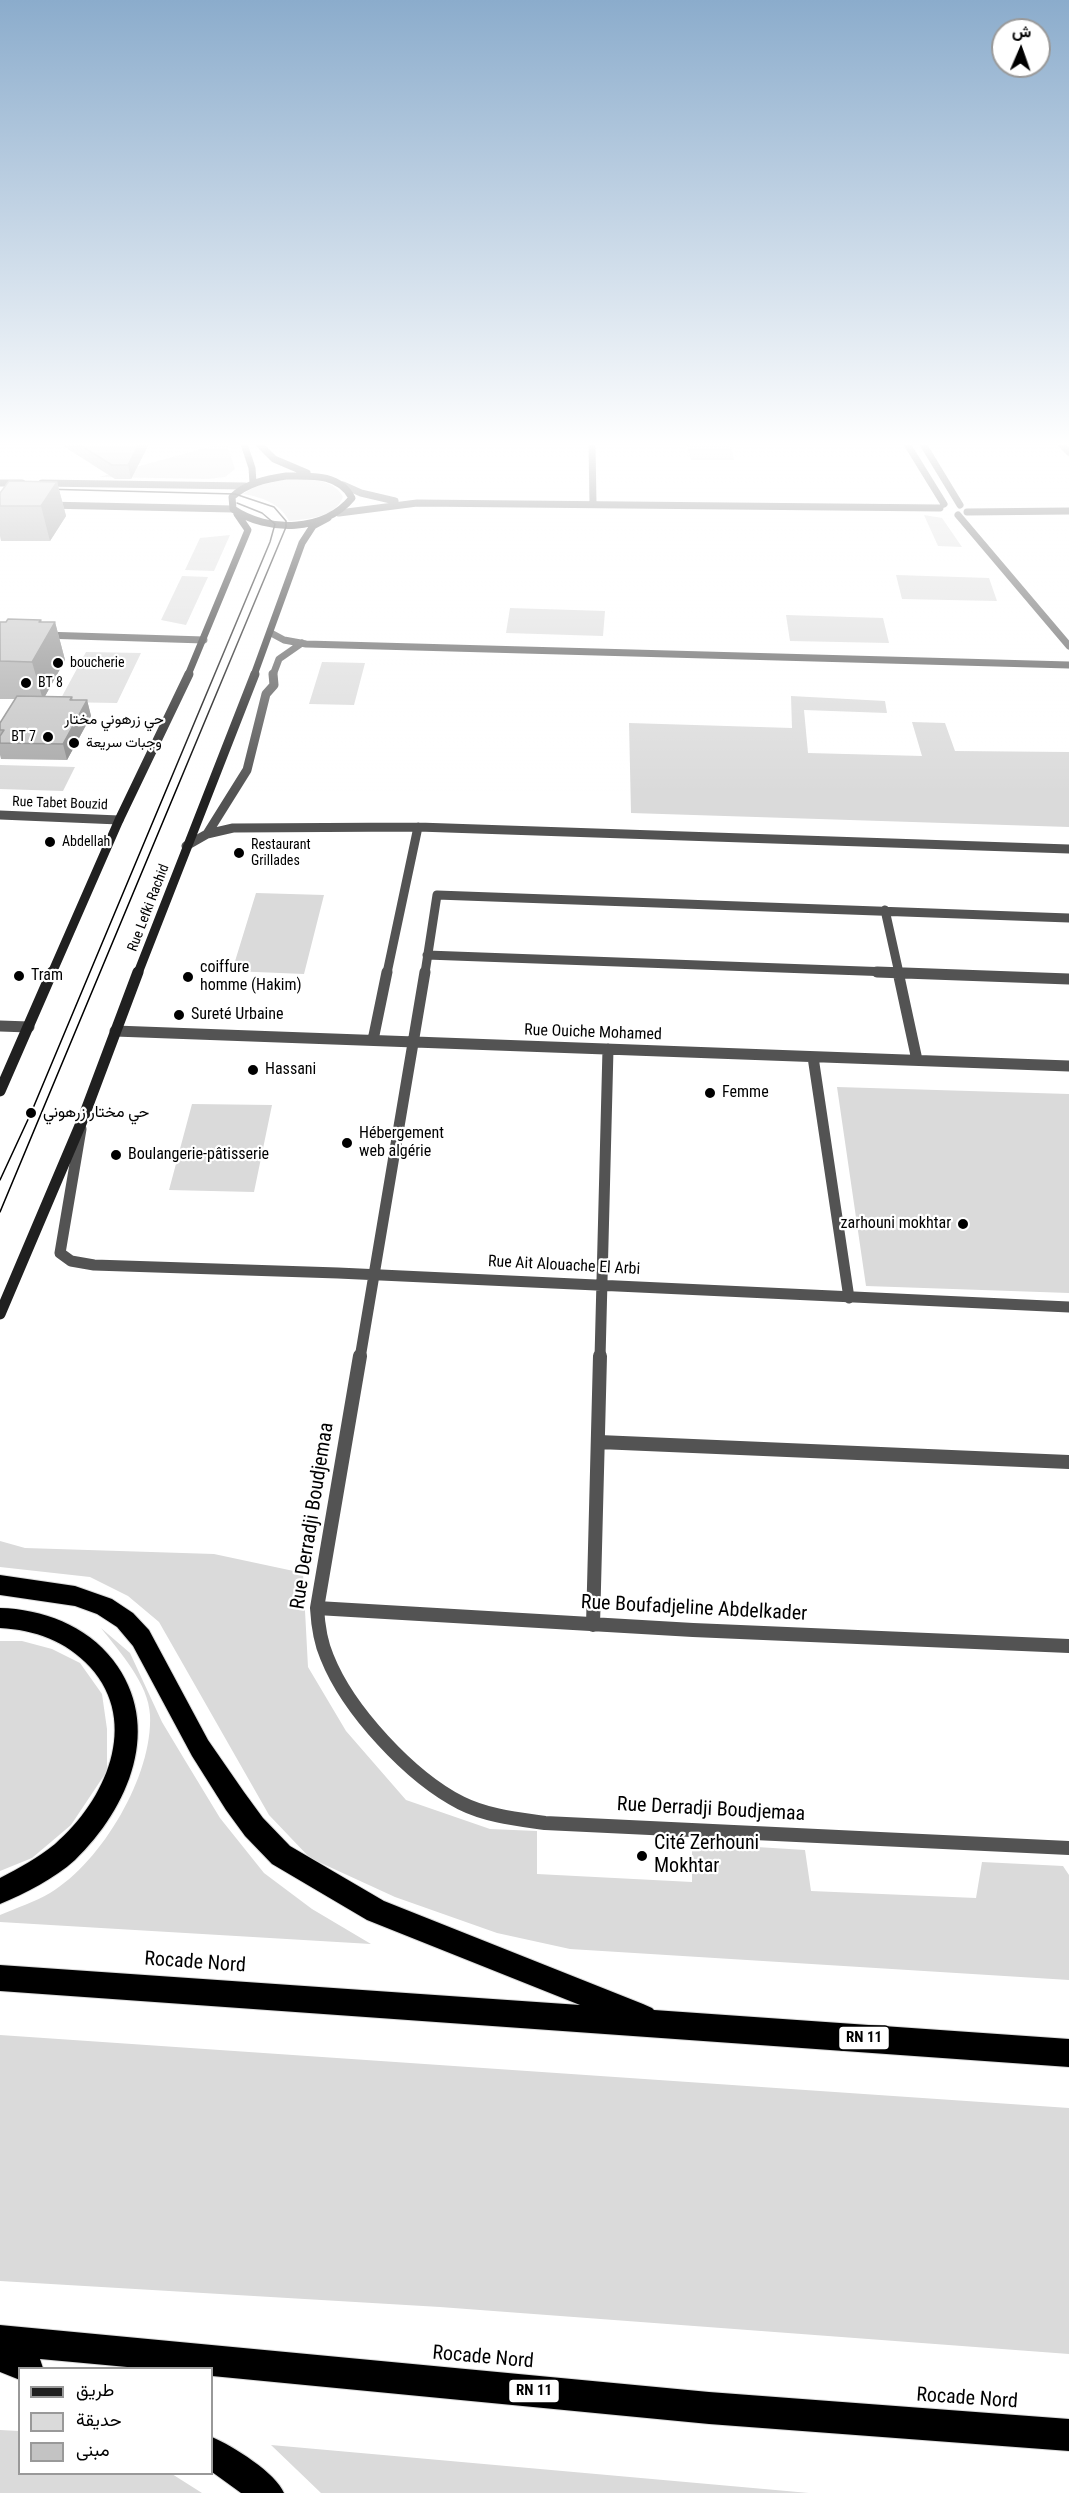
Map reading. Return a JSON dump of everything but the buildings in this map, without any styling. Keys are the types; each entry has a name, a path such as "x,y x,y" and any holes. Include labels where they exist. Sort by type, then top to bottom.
{"highway":[{"path":"0,1585 75,1596 104,1606 125,1620 141,1638 200,1748 235,1801 254,1827 281,1855 376,1911 432,1935 524,1968 658,2024"},
{"path":"0,1618 44,1624 83,1645 104,1664 122,1699 127,1717 128,1748 113,1787 92,1822 66,1851 31,1876 0,1891"},
{"name":"Rocade Nord","path":"0,1978 1069,2053"},
{"name":"Rocade Nord","path":"0,2340 709,2408 1069,2435"},
{"path":"0,2357 25,2367"},
{"path":"213,2454 268,2493"}],"main road":[{"path":"0,1091 118,820 177,702 237,560"},
{"name":"Rue Lefki Rachid","path":"0,1314 82,1121 186,846 271,633 296,560"}],"street":[{"path":"996,560 1069,646"},
{"path":"271,633 284,640 302,644 1069,664"},
{"path":"37,635 204,640"},
{"path":"207,834 247,770 266,694 274,685 276,660 302,644"},
{"path":"260,661 285,653"},
{"name":"Rue Tabet Bouzid","path":"0,815 118,820"},
{"path":"373,1040 418,827"},
{"path":"186,846 207,834 233,828 418,827 1069,849"},
{"name":"Rue Derradji Boudjemaa","path":"885,910 437,895 316,1608 319,1636 330,1666 362,1714 428,1782 460,1802 497,1817 545,1823 1069,1848"},
{"path":"917,1060 885,910 1069,918"},
{"path":"427,956 1069,979"},
{"path":"0,1026 29,1028"},
{"name":"Rue Ouiche Mohamed","path":"115,1031 1069,1066"},
{"path":"593,1625 608,1049"},
{"path":"813,1057 849,1298"},
{"name":"Rue Ait Alouache El Arbi","path":"82,1121 60,1253 71,1261 94,1265 602,1284 849,1298 1069,1307"},
{"path":"599,1442 1069,1462"},
{"name":"Rue Boufadjeline Abdelkader","path":"316,1608 593,1625 957,1643 1069,1646"}],"green space":[{"path":"190,560 219,560 214,571 185,570"},
{"path":"896,575 989,578 997,601 902,599"},
{"path":"182,576 208,577 186,625 161,620"},
{"path":"510,608 605,611 603,636 506,633"},
{"path":"786,615 883,618 889,643 790,641"},
{"path":"86,652 141,653 117,703 59,702"},
{"path":"322,662 365,663 354,705 309,704"},
{"path":"791,696 885,701 887,713 804,710 808,753 922,756 912,722 945,723 955,751 1069,752 1069,827 631,813 629,723 792,728"},
{"path":"0,765 75,767 63,791 0,789"},
{"path":"256,893 324,895 304,974 232,971"},
{"name":"zarhouni mokhtar","path":"837,1087 1069,1094 1069,1293 866,1286"},
{"path":"192,1104 272,1105 254,1192 169,1190"},
{"path":"0,1541 25,1548 214,1554 303,1573 308,1667 346,1731 406,1800 490,1829 537,1831 537,1874 692,1882 692,1843 805,1850 811,1891 976,1898 982,1862 1063,1866 1069,1875 1069,1980 570,1949 497,1933 395,1897 310,1858 269,1815 159,1622 128,1596 90,1577 0,1567"},
{"path":"101,1628 130,1653 162,1722 220,1818 264,1873 312,1909 371,1944 0,1922 0,1915 50,1893 88,1861 121,1815 143,1764 149,1739 148,1703 132,1668"},
{"path":"0,1641 22,1641 52,1649 80,1663 102,1694 107,1729 107,1771 71,1825 32,1858 0,1871"},
{"path":"0,2035 1069,2108 1069,2354 440,2307 0,2281"},
{"path":"0,2430 18,2431 18,2475 174,2475 202,2493 0,2493"},
{"path":"271,2445 809,2493 321,2493"}],"tram line":[{"path":"0,1180 31,1113 262,560"},
{"path":"0,1212 272,560"}],"place":[{"name":"boucherie","path":"58,663"},
{"name":"BT 8","path":"26,683"},
{"name":"BT 7","path":"48,737"},
{"name":"وجبات سريعة","path":"74,743"},
{"name":"Abdellah","path":"50,842"},
{"name":"Restaurant Grillades","path":"239,853"},
{"name":"Tram","path":"19,976"},
{"name":"coiffure homme (Hakim)","path":"188,977"},
{"name":"Sureté Urbaine","path":"179,1015"},
{"name":"Hassani","path":"253,1070"},
{"name":"Femme","path":"710,1093"},
{"name":"حي مختار زرهوني","path":"31,1113"},
{"name":"Hébergement web algérie","path":"347,1143"},
{"name":"Boulangerie-pâtisserie","path":"116,1155"},
{"name":"zarhouni mokhtar","path":"963,1224"},
{"name":"Cité Zerhouni Mokhtar","path":"642,1856"}],"district":[{"name":"حي زرهوني مختار","path":"114,720"}]}
